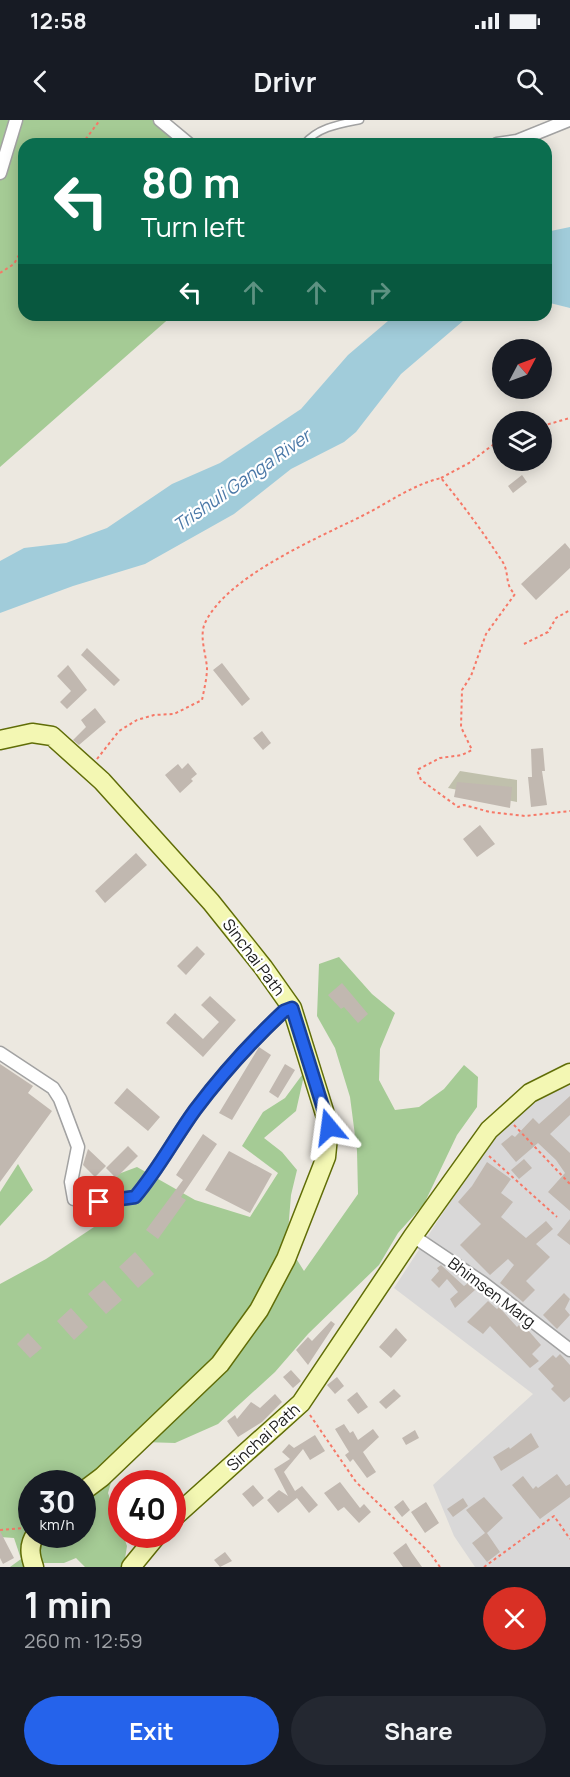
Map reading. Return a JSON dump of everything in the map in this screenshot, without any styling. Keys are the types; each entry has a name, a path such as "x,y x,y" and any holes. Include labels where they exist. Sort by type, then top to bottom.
{"street":[{"path":"0,172 16,120"},
{"path":"160,120 182,138"},
{"path":"524,138 569,120"},
{"name":"Sinchai Path","path":"0,740 32,733 52,736 92,773 211,902 263,967 292,1008 329,1127 326,1157 286,1259 259,1311 220,1364 96,1479"},
{"path":"0,1053 52,1088 60,1100 78,1147 71,1182 74,1199 99,1202 135,1197 157,1172 194,1112 242,1051 284,1011 292,1008"},
{"name":"Sinchai Path","path":"186,1507 302,1403 413,1236 503,1114 530,1093 570,1073"},
{"name":"Bhimsen Marg","path":"413,1236 483,1282 570,1350"},
{"path":"30,1548 34,1567"},
{"path":"131,1567 147,1548"}],"lane":[{"path":"308,138 334,125 360,120"}],"path":[{"path":"86,138 100,120"},
{"path":"0,273 14,264 18,257"},
{"path":"552,423 570,418"},
{"path":"92,773 98,755 119,730 137,720 154,715 174,714 202,700 207,668 203,626 209,613 238,586 318,535 362,516 424,482 441,478 469,463 492,446"},
{"path":"441,478 473,517 486,541 504,563 509,588 515,594 486,634 471,676 462,690 461,728 472,750 462,755 440,758 417,770 421,780 458,807 464,805 525,816 570,811"},
{"path":"524,644 548,632 556,618 570,610"},
{"path":"503,1114 570,1184"},
{"path":"478,1146 557,1217"},
{"path":"302,1403 356,1482 430,1553 440,1567"},
{"path":"484,1567 554,1516 570,1539"},
{"path":"0,1530 18,1529"}],"shaded area":[{"path":"460,771 517,780 517,802 448,788"},
{"path":"570,1085 570,1567 475,1567 454,1536 433,1485 533,1394 394,1288 516,1101"}],"green space":[{"path":"0,120 171,120 176,138 18,138 18,321 166,321 0,467"},
{"path":"339,957 372,994 395,1013 380,1049 379,1080 395,1110 419,1107 444,1089 464,1065 478,1077 477,1107 457,1135 424,1204 398,1233 379,1265 308,1334 275,1372 218,1424 175,1443 143,1442 116,1465 115,1470 108,1470 108,1548 127,1548 122,1567 85,1567 76,1558 64,1563 42,1563 42,1567 10,1567 21,1559 14,1538 0,1537 0,1284 46,1259 97,1225 97,1182 137,1167 195,1200 250,1217 278,1173 242,1146 263,1112 285,1098 305,1071 296,1111 264,1138 282,1152 297,1170 291,1195 287,1244 304,1271 358,1194 357,1151 350,1097 335,1048 317,1016 319,964"},
{"path":"18,1164 33,1190 0,1226 0,1192"}],"water":[{"path":"570,227 570,308 552,304 552,231"},
{"name":"Trishuli Ganga River","path":"388,321 463,321 401,374 356,432 344,442 291,469 234,514 145,564 73,586 0,613 0,561 24,548 66,543 107,528 172,484 220,463 301,409 348,355"}],"building":[{"path":"522,475 527,482 513,493 508,486"},
{"path":"565,543 570,549 570,568 536,600 521,584"},
{"path":"87,648 120,680 114,686 81,655"},
{"path":"222,663 250,699 242,706 213,670"},
{"path":"68,665 87,690 67,709 60,702 71,691 57,676"},
{"path":"95,708 106,722 79,745 73,740 86,727 81,720"},
{"path":"262,731 271,743 263,750 253,738"},
{"path":"543,748 545,771 542,771 547,805 531,807 528,777 532,777 531,749"},
{"path":"188,763 197,774 180,793 165,775 178,764 182,769"},
{"path":"457,782 512,787 510,808 454,797"},
{"path":"480,825 495,844 477,857 463,839"},
{"path":"136,853 147,865 105,903 95,891"},
{"path":"197,946 205,954 186,975 177,966"},
{"path":"342,983 368,1014 358,1023 344,1007 341,1009 328,995"},
{"path":"210,996 236,1020 203,1057 166,1023 175,1013 203,1039 219,1022 201,1005"},
{"path":"259,1047 271,1055 232,1120 219,1113"},
{"path":"0,1064 33,1086 28,1093 52,1111 0,1182"},
{"path":"285,1064 295,1070 278,1098 269,1092"},
{"path":"127,1088 160,1117 148,1131 114,1103"},
{"path":"570,1096 570,1115 550,1134 570,1153 570,1211 548,1192 565,1173 556,1160 538,1143 516,1162 501,1144 512,1135 515,1137 533,1118 539,1124"},
{"path":"203,1134 217,1144 181,1197 186,1200 158,1239 146,1230 183,1180 176,1175"},
{"path":"128,1146 138,1156 116,1178 106,1168"},
{"path":"88,1149 106,1166 95,1177 83,1165"},
{"path":"229,1151 272,1174 250,1213 205,1190"},
{"path":"524,1159 532,1168 519,1179 511,1170"},
{"path":"487,1162 511,1179 501,1193 513,1202 501,1217 526,1238 546,1221 553,1229 536,1244 550,1257 526,1281 535,1290 523,1302 500,1283 514,1265 508,1259 490,1275 460,1245 481,1224 458,1202 472,1186"},
{"path":"570,1219 570,1245 557,1235"},
{"path":"135,1252 154,1274 138,1288 119,1267"},
{"path":"441,1265 464,1286 468,1283 475,1290 455,1308 450,1299 458,1292 447,1279 439,1288 431,1280"},
{"path":"104,1280 122,1300 106,1314 88,1294"},
{"path":"564,1293 570,1299 565,1309 570,1315 557,1329 543,1315"},
{"path":"488,1301 497,1309 499,1307 517,1327 519,1325 526,1332 528,1330 541,1345 532,1354 539,1361 530,1368 490,1326 483,1334 467,1322"},
{"path":"71,1308 88,1327 74,1340 57,1321"},
{"path":"331,1321 335,1324 308,1365 296,1350 308,1337 312,1341"},
{"path":"396,1328 407,1340 391,1358 379,1347"},
{"path":"28,1333 42,1348 30,1358 17,1344"},
{"path":"560,1354 570,1365 570,1397 564,1402 551,1389 554,1386 538,1369 553,1355 556,1358"},
{"path":"291,1370 301,1381 293,1388 283,1377"},
{"path":"337,1377 344,1386 335,1394 327,1385"},
{"path":"394,1389 401,1396 386,1409 379,1402"},
{"path":"357,1392 368,1407 358,1414 347,1400"},
{"path":"275,1394 282,1402 262,1422 238,1437 227,1421 235,1415 237,1419 251,1402 260,1408"},
{"path":"344,1424 350,1433 353,1431 358,1440 373,1429 379,1437 363,1452 376,1472 367,1478 353,1459 350,1462 345,1455 349,1452 335,1429"},
{"path":"415,1430 419,1438 406,1445 402,1438"},
{"path":"531,1433 539,1447 501,1471 493,1457 509,1447 510,1449"},
{"path":"315,1435 325,1451 310,1460 303,1449 284,1472 295,1491 302,1486 318,1505 309,1513 297,1498 278,1513 267,1500 279,1490 288,1496 274,1469 290,1459 282,1452 289,1444 294,1448"},
{"path":"557,1474 566,1486 570,1484 570,1497 540,1519 512,1485 523,1476 533,1489 536,1486 538,1488"},
{"path":"340,1482 360,1508 364,1504 371,1512 359,1523 344,1507 338,1511 324,1493"},
{"path":"253,1485 264,1498 253,1507 242,1494"},
{"path":"484,1497 503,1518 487,1533 500,1552 487,1562 472,1543 485,1533 466,1510"},
{"path":"463,1498 468,1506 453,1517 447,1509"},
{"path":"403,1500 410,1510 402,1517 394,1507"},
{"path":"426,1502 439,1523 425,1533 411,1512"},
{"path":"0,1531 14,1558 3,1564 0,1558"},
{"path":"406,1543 422,1567 403,1567 393,1553"},
{"path":"225,1552 232,1561 220,1567 214,1560"}],"route":[{"path":"99,1202 135,1197 157,1172 194,1112 242,1051 284,1011 292,1008 329,1127"}]}
